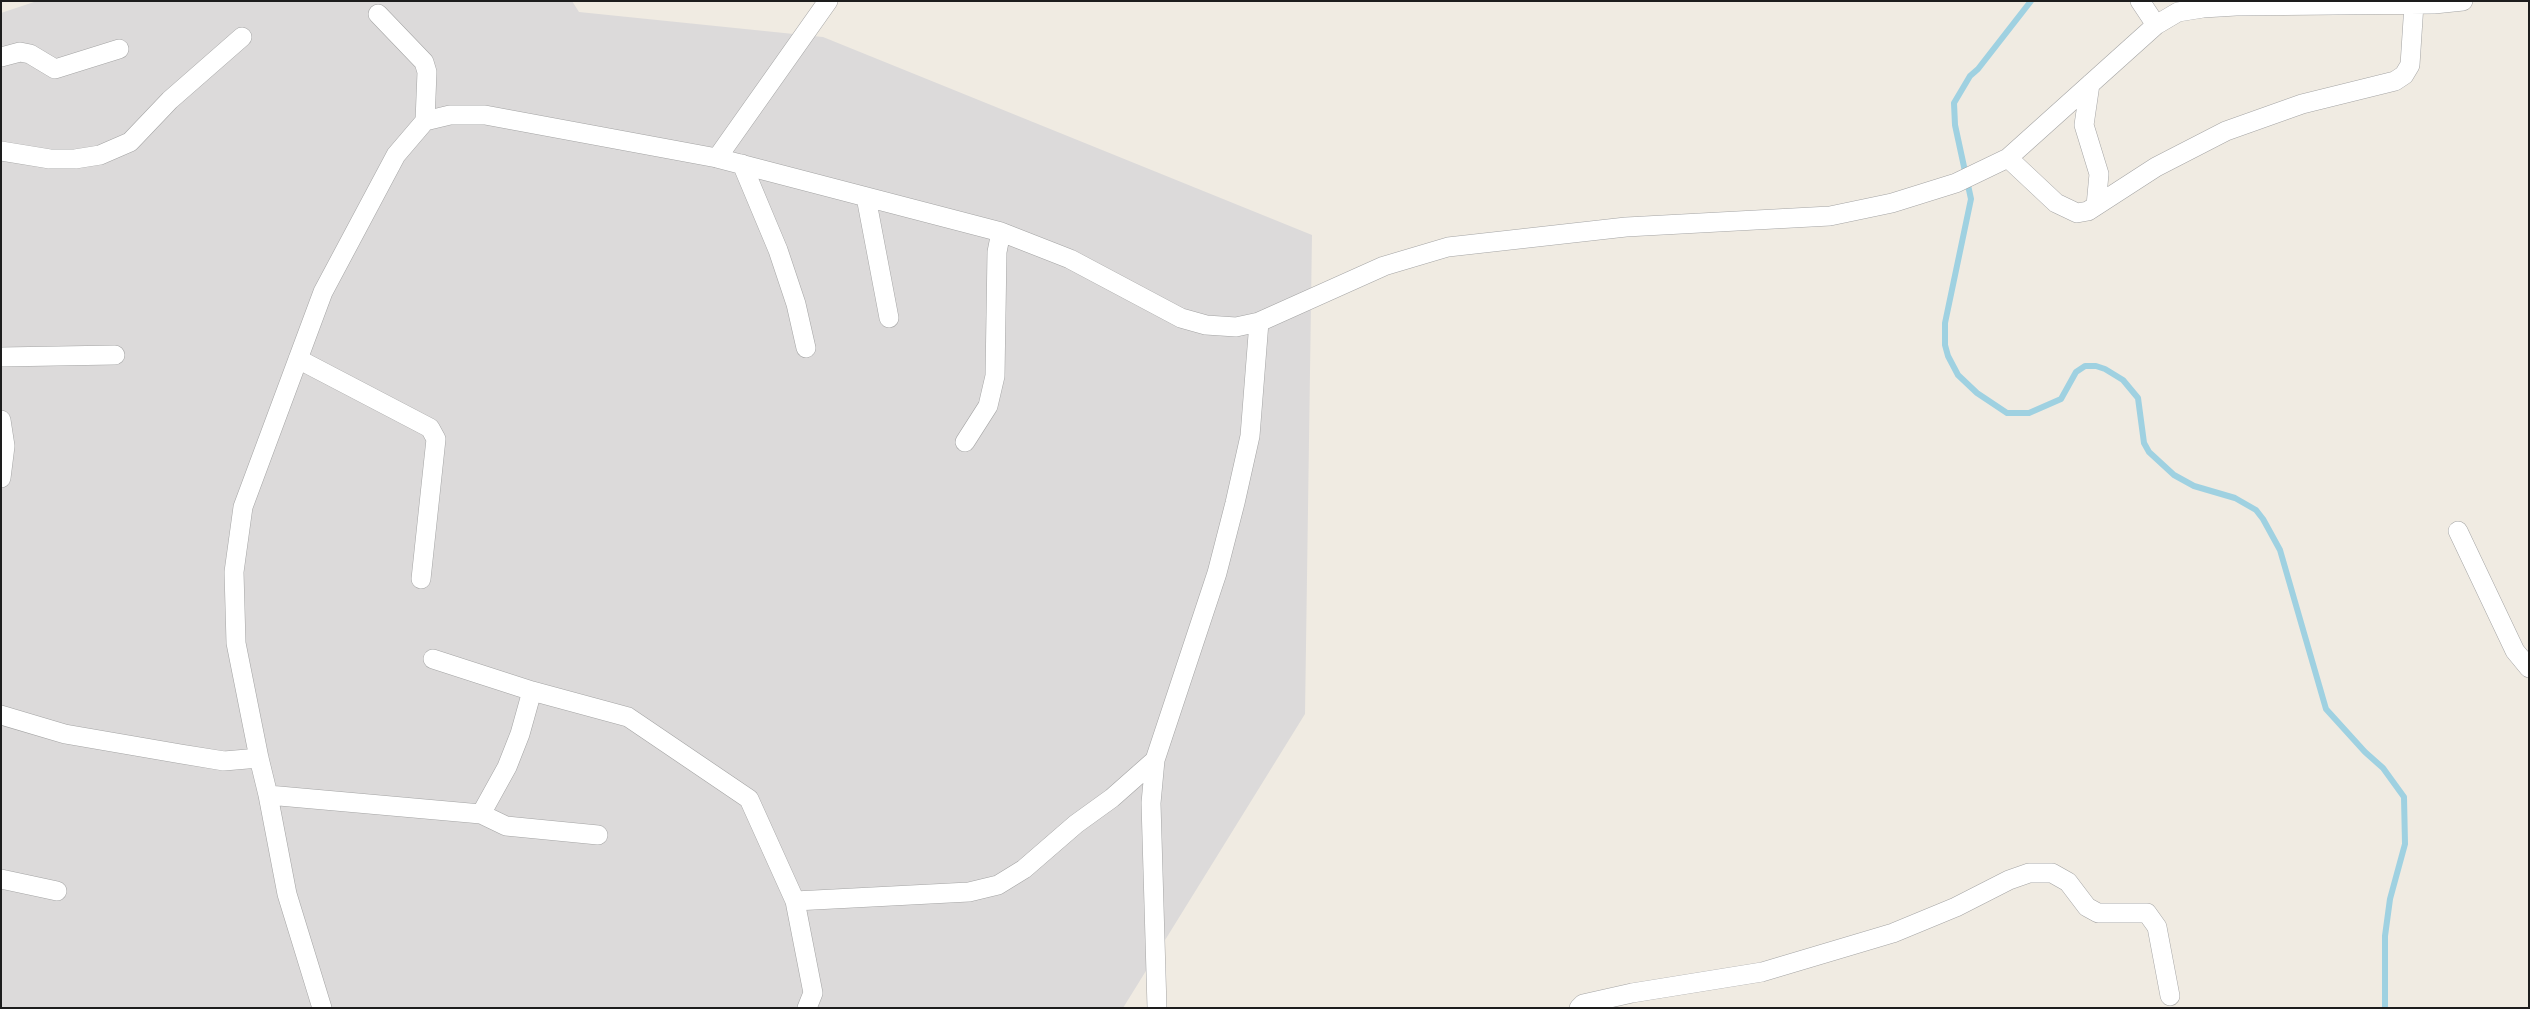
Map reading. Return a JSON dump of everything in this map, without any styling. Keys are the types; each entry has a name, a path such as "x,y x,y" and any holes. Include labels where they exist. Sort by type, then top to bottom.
{"street":[{"path":"717,158 828,1"},
{"path":"2140,1 2156,25"},
{"path":"322,1008 287,894 259,758 236,643 234,572 243,507 324,292 364,212 396,154 425,121 450,115 486,115 742,164 1001,232 1070,259 1181,318 1216,326 1236,327 1259,322 1384,266 1448,247 1626,227 1830,216 1892,203 1956,183 2008,158 2156,25 2178,12 2251,3 2414,4 2463,1"},
{"path":"2008,158 2056,203 2077,213 2088,211 2156,167 2226,131 2302,104 2400,78 2410,65 2414,4"},
{"path":"378,14 424,62 427,72 425,121"},
{"path":"1,151 50,159 76,159 100,155 130,142 170,100 242,37"},
{"path":"1,57 20,52 30,54 55,69 119,49"},
{"path":"2090,84 2084,125 2099,174 2096,206"},
{"path":"742,164 778,250 796,304 806,348"},
{"path":"866,197 889,318"},
{"path":"965,442 988,406 995,376 996,252 1001,232"},
{"path":"1156,1008 1151,803 1155,760 1217,573 1235,503 1250,436 1259,322"},
{"path":"1,357 115,355"},
{"path":"298,360 430,428 433,433 436,439 436,455 421,579"},
{"path":"1,420 5,446 1,478"},
{"path":"2458,531 2515,650 2529,668"},
{"path":"433,659 532,691 628,717 749,799 795,901 813,993 807,1008"},
{"path":"481,814 507,767 517,742 532,691"},
{"path":"1,715 66,734 181,754 224,761 259,758"},
{"path":"795,901 969,892 998,885 1024,869 1076,824 1112,798 1155,760"},
{"path":"268,795 481,814 506,826 598,835"},
{"path":"1579,1008 1583,1004 1632,992 1762,972 1893,933 1956,907 2009,880 2029,873 2052,873 2068,882 2087,907 2098,913 2147,913 2157,927 2170,996"},
{"path":"1,879 57,891"}],"shaded area":[{"path":"37,1 572,1 579,12 823,37 1312,235 1305,714 1123,1008 1,1008 1,13"}],"waterway":[{"path":"2031,1 1978,69 1970,76 1954,103 1955,125 1971,199 1945,323 1945,345 1948,356 1958,375 1977,393 2007,413 2029,413 2061,399 2076,372 2085,366 2096,366 2105,369 2123,380 2138,398 2144,443 2149,452 2174,475 2194,486 2235,498 2256,510 2263,519 2280,550 2326,709 2365,752 2383,768 2404,797 2405,844 2390,899 2385,936 2385,1008"}]}
